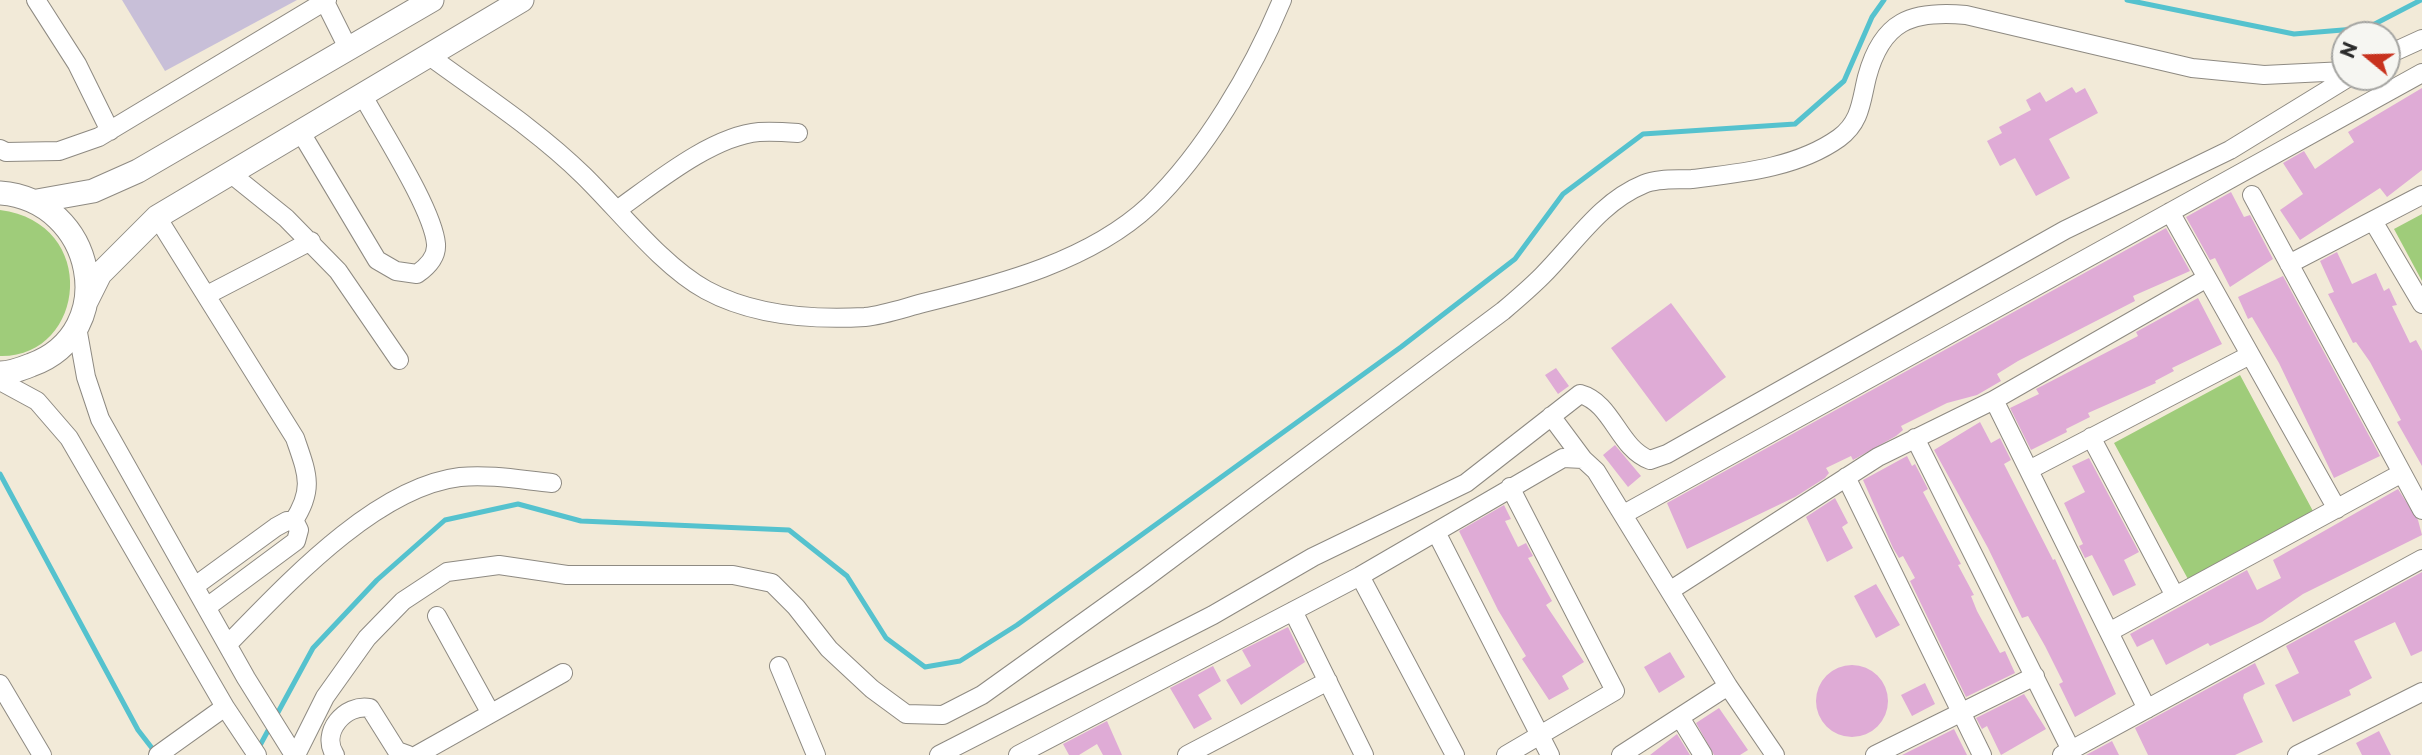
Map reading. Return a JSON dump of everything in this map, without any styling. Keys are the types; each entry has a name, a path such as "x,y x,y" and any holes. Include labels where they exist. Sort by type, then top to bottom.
{"main road":[{"path":"37,201 93,191 138,171 432,0"},
{"path":"0,373 47,359 77,327 100,274 157,217 522,0"},
{"path":"1,192 37,201 57,214 78,240 88,276 86,302"}],"street":[{"path":"36,0 77,64 110,131"},
{"path":"0,149 6,152 59,151 110,131 325,0 348,48"},
{"path":"428,55 542,138 648,243 704,289 742,305 799,316 868,317 953,296 1076,254 1114,234 1151,204 1190,158 1234,94 1265,40 1282,0"},
{"path":"77,327 86,377 100,419 246,678 293,752 325,697 368,638 403,601 447,572 499,565 567,575 733,575 772,583 796,607 829,649 872,689 906,714 943,715 982,695 1133,587 1503,312 1542,276 1596,215 1618,198 1646,183 1764,169 1814,152 1841,136 1860,113 1867,76 1880,43 1900,20 1934,12 1966,15 2192,68 2264,75 2331,72"},
{"path":"2401,49 2422,39"},
{"path":"1624,514 2422,73"},
{"path":"939,755 1213,615 1313,557 1466,483 1580,394 1594,398 1636,454 1650,460 1667,454 2065,230 2230,150 2331,88"},
{"path":"300,131 377,260 396,271 417,274 429,266 436,245 421,203 362,94"},
{"path":"617,211 713,147 759,132 797,133"},
{"path":"230,173 311,241 338,271 398,360"},
{"path":"2252,195 2422,510"},
{"path":"2289,264 2422,195"},
{"path":"2170,212 2337,509"},
{"path":"157,217 295,438 307,473 308,493 293,522"},
{"path":"2373,221 2422,304"},
{"path":"207,295 311,241"},
{"path":"1671,590 1846,477 1915,438 1994,400 2207,278"},
{"path":"2029,470 2250,355"},
{"path":"0,382 37,401 69,438 225,707 257,755"},
{"path":"1994,400 2147,709"},
{"path":"1550,416 1583,459 1596,471 1728,686 1775,755"},
{"path":"2091,437 2175,596"},
{"path":"1915,438 2035,676 2066,752 2422,559"},
{"path":"1018,755 1037,751 1360,576 1563,458 1583,459"},
{"path":"2109,632 2402,473"},
{"path":"228,644 302,569 348,530 426,486 460,477 552,483"},
{"path":"1846,477 1982,755"},
{"path":"1506,755 1615,691 1510,487"},
{"path":"195,586 287,521 293,522 299,530 296,541 207,607"},
{"path":"1436,532 1550,755"},
{"path":"1360,576 1455,755"},
{"path":"1293,611 1328,681 1359,753"},
{"path":"437,616 489,712"},
{"path":"779,666 816,755"},
{"path":"417,755 489,712 563,673"},
{"path":"1875,755 2035,676"},
{"path":"1187,755 1328,681"},
{"path":"0,684 42,755"},
{"path":"1621,755 1681,719 1728,686"},
{"path":"2297,755 2422,692"},
{"path":"335,755 331,737 335,727 348,709 357,705 370,708 397,751 408,755"},
{"path":"158,755 225,707"},
{"path":"1681,719 1703,755"}],"shaded area":[{"path":"122,0 297,0 165,71"}],"green space":[{"path":"0,210 33,220 55,239 67,262 70,289 64,314 50,336 29,351 0,356"},
{"path":"2422,214 2422,281 2394,229"},
{"path":"2240,375 2314,513 2189,581 2114,443"}],"building":[{"path":"2072,87 2076,93 2085,88 2098,113 2049,139 2070,178 2036,196 2015,158 2000,166 1987,141 2002,133 1999,127 2031,110 2026,100 2040,92 2046,102"},
{"path":"2422,88 2422,170 2387,197 2380,188 2300,240 2280,210 2303,194 2283,163 2304,151 2315,169 2354,142 2348,132"},
{"path":"2231,192 2244,217 2250,215 2273,259 2230,287 2215,258 2210,260 2186,217"},
{"path":"2166,228 2190,271 2133,296 2135,301 2018,361 1997,374 2001,381 1977,395 1947,403 1901,426 1903,430 1896,436 1853,460 1851,456 1826,468 1829,473 1825,478 1795,497 1687,549 1667,503"},
{"path":"2337,252 2352,284 2376,273 2384,291 2389,288 2397,305 2392,306 2410,343 2416,340 2422,351 2422,466 2397,422 2401,420 2370,362 2356,342 2353,343 2328,294 2334,292 2320,261"},
{"path":"2283,276 2380,456 2334,478 2279,363 2252,317 2248,319 2238,297"},
{"path":"2198,298 2222,344 2172,368 2174,371 2155,381 2156,383 2088,413 2090,417 2066,429 2067,432 2031,450 2010,408 2039,394 2036,389 2138,336 2136,332"},
{"path":"1671,303 1726,377 1666,422 1611,348"},
{"path":"1556,368 1569,386 1558,394 1545,375"},
{"path":"1980,422 1991,443 2000,438 2011,460 2004,464 2053,560 2055,559 2116,694 2075,717 2059,684 2063,682 2045,646 2028,616 2022,618 1988,548 1934,450"},
{"path":"1615,445 1641,476 1628,487 1603,455"},
{"path":"1907,456 1912,466 1915,464 1928,489 1923,492 1961,564 1958,565 1974,595 1971,596 1977,611 2000,653 2005,651 2015,673 1966,697 1910,581 1915,578 1903,556 1899,558 1893,548 1863,480"},
{"path":"2089,458 2139,552 2124,560 2136,585 2113,596 2092,555 2085,558 2079,546 2083,544 2064,503 2085,492 2072,466"},
{"path":"2398,489 2418,520 2422,535 2303,594 2262,622 2210,646 2208,643 2166,665 2153,639 2137,647 2130,634 2247,570 2257,590 2281,578 2273,560"},
{"path":"1835,498 1848,523 1842,527 1853,548 1827,562 1806,517"},
{"path":"1504,505 1511,519 1505,521 1518,547 1526,543 1533,556 1528,558 1552,601 1546,605 1584,662 1562,676 1569,689 1549,700 1522,659 1526,656 1498,610 1459,531"},
{"path":"2422,572 2422,651 2411,656 2395,622 2354,641 2372,678 2349,690 2351,695 2293,722 2275,685 2299,673 2286,646"},
{"path":"1876,584 1900,625 1876,638 1854,596"},
{"path":"1288,627 1305,662 1241,705 1226,680 1251,666 1242,650"},
{"path":"1670,652 1685,677 1659,693 1644,667"},
{"path":"2255,663 2265,684 2244,694 2243,698 2263,742 2235,755 2148,755 2135,728"},
{"path":"1852,665 1872,671 1882,681 1888,701 1882,721 1872,731 1852,737 1832,731 1822,721 1816,701 1822,681 1832,671"},
{"path":"1213,666 1221,681 1198,695 1212,719 1194,729 1170,688"},
{"path":"1925,683 1935,704 1912,716 1901,695"},
{"path":"2024,694 2046,729 2001,755 1987,726 1982,729 1976,718"},
{"path":"1719,708 1748,750 1740,755 1714,755 1696,723"},
{"path":"1107,721 1122,755 1103,755 1097,744 1079,755 1069,755 1063,744"},
{"path":"1954,729 1967,755 1902,755"},
{"path":"2379,731 2391,755 2362,755 2356,743"},
{"path":"1677,734 1690,755 1650,755"},
{"path":"2112,741 2119,755 2086,755"}],"waterway":[{"path":"258,749 313,648 377,580 445,520 518,504 581,521 789,530 847,576 886,638 925,667 960,661 1017,625 1401,347 1515,259 1563,194 1643,134 1795,124 1844,81 1872,17 1884,0"},
{"path":"2127,0 2294,34 2367,28 2421,0"},
{"path":"0,474 138,730 155,752"}]}
